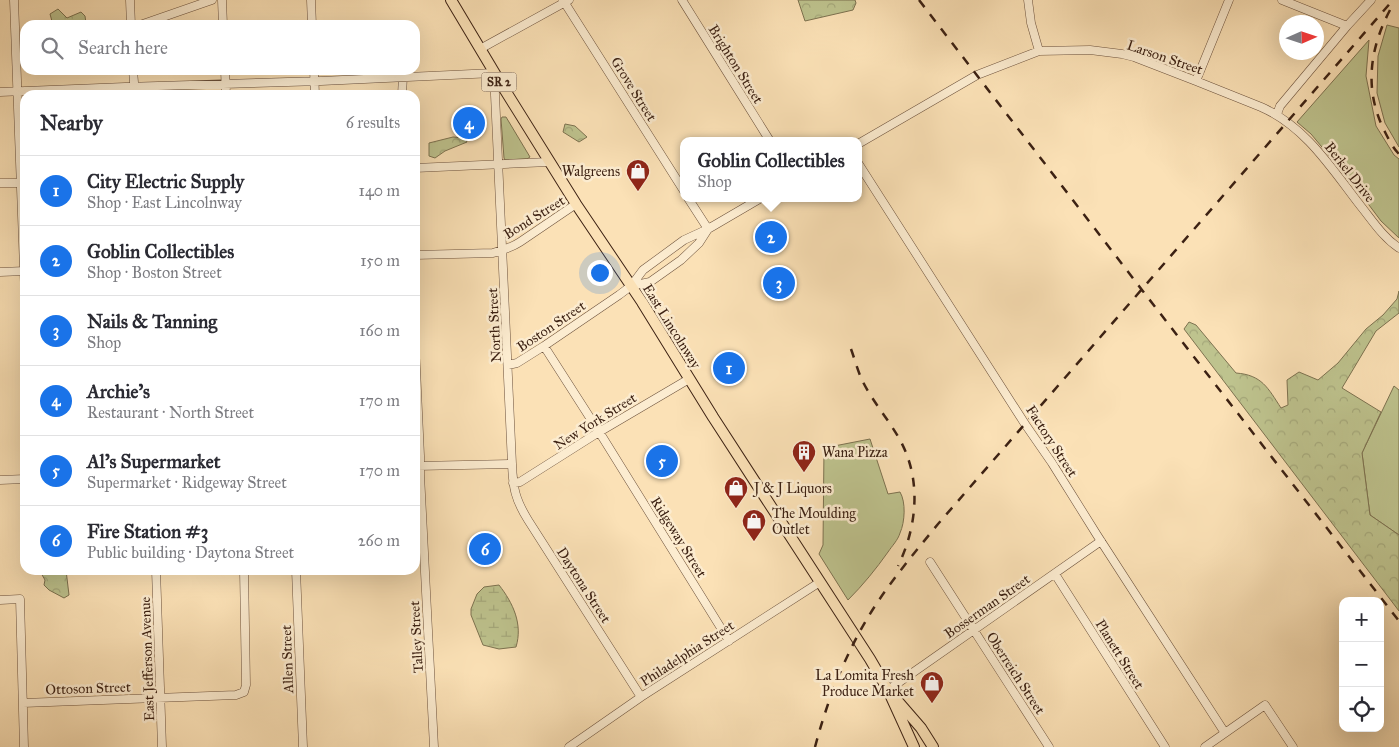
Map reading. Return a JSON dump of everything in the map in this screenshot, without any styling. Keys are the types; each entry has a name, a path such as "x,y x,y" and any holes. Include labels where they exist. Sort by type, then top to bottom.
{"main road":[{"name":"East Lincolnway","path":"451,0 549,162 866,652 888,690 914,747"},
{"name":"East Lincolnway","path":"888,690 921,728 933,747"}],"street":[{"path":"14,0 20,128"},
{"path":"130,0 131,20"},
{"path":"154,20 212,0"},
{"path":"222,0 223,20"},
{"path":"311,0 312,20"},
{"name":"Brighton Street","path":"682,0 768,137"},
{"path":"862,142 940,97 957,92 1003,65 1039,51 1031,23 1028,0"},
{"path":"1196,80 1229,0"},
{"path":"1282,0 1347,26"},
{"path":"1276,114 1280,106 1371,0"},
{"path":"480,48 565,1"},
{"name":"Grove Street","path":"565,1 680,185"},
{"name":"Larson Street","path":"1039,51 1090,50 1122,54 1196,80 1276,114"},
{"path":"147,90 226,84 494,73"},
{"name":"North Street","path":"494,73 513,483"},
{"path":"133,75 134,90"},
{"path":"225,75 226,90"},
{"path":"314,75 315,90"},
{"path":"402,90 403,76"},
{"path":"0,92 18,92"},
{"name":"Berkel Drive","path":"1276,114 1312,144 1382,234 1399,248"},
{"path":"420,168 549,162"},
{"name":"Factory Street","path":"862,169 1226,733"},
{"path":"0,183 20,182"},
{"path":"691,202 708,229"},
{"name":"Boston Street","path":"508,365 517,364 631,286 643,270 684,240 708,229 754,202"},
{"name":"Bond Street","path":"420,255 493,253 503,250 520,242 576,204"},
{"name":"Boston Street","path":"631,286 650,282 681,260 699,243 708,229"},
{"path":"0,272 20,271"},
{"name":"Ridgeway Street","path":"544,346 729,641"},
{"name":"New York Street","path":"513,483 520,482 599,432 689,379"},
{"path":"420,466 512,464"},
{"path":"0,480 20,479"},
{"name":"Daytona Street","path":"513,483 516,498 525,516 641,697"},
{"name":"Talley Street","path":"420,501 434,747"},
{"name":"Bosserman Street","path":"888,690 1101,541"},
{"name":"Oberreich Street","path":"930,562 1049,747"},
{"name":"Planett Street","path":"1054,574 1165,747"},
{"name":"East Jefferson Avenue","path":"156,575 162,747"},
{"name":"Ottoson Street","path":"23,703 236,695 244,692 246,685 244,575"},
{"name":"Allen Street","path":"296,575 303,747"},
{"name":"Philadelphia Street","path":"569,747 641,697 820,582"},
{"path":"0,600 20,599 24,747"},
{"path":"1205,747 1265,705 1293,747"}],"green space":[{"path":"798,0 855,0 856,3 853,10 805,21"},
{"path":"58,9 67,18 81,12 86,20 52,20 50,14"},
{"path":"1387,25 1399,28 1399,147 1385,123 1377,93 1378,56"},
{"path":"1369,40 1366,76 1376,126 1394,155 1399,159 1399,238 1381,221 1311,134 1297,122"},
{"path":"502,117 506,117 530,157 527,159 505,160"},
{"path":"565,124 575,126 587,137 579,142 563,132"},
{"path":"453,137 465,138 467,142 445,151 435,158 429,156 429,143"},
{"path":"1399,291 1399,313 1376,331 1342,388 1381,412 1362,453 1370,515 1399,535 1399,611 1184,329 1189,322 1196,325 1236,373 1252,376 1258,380 1268,389 1281,408 1288,405 1287,380 1299,372 1318,380 1338,363 1366,329 1383,315 1397,299"},
{"path":"1394,386 1399,390 1399,535 1370,515 1362,453"},
{"path":"870,439 888,494 900,492 902,496 904,518 896,541 879,565 848,600 819,554 823,545 824,448"},
{"path":"42,575 67,575 69,595 64,598 49,590 44,585 45,580"},
{"path":"499,585 509,599 515,614 518,630 516,647 499,649 483,645 471,615 471,609 477,594 484,587"}],"railway":[{"path":"919,0 1399,621"},
{"path":"815,747 832,692 847,657 865,622 897,574 938,524 1393,0"},
{"path":"1390,10 1377,40 1372,71 1372,86 1378,117 1399,154"},
{"path":"851,349 863,382 900,440 912,471 914,487 913,520 898,566"}],"place":[{"name":"Archie's","path":"469,123"},
{"name":"Walgreens","path":"638,192"},
{"name":"Goblin Collectibles","path":"771,237"},
{"name":"Nails & Tanning","path":"779,283"},
{"name":"City Electric Supply","path":"729,368"},
{"name":"Al's Supermarket","path":"662,461"},
{"name":"Wana Pizza","path":"804,473"},
{"name":"J & J Liquors","path":"736,509"},
{"name":"The Moulding Outlet","path":"754,542"},
{"name":"Fire Station #3","path":"485,549"},
{"name":"La Lomita Fresh Produce Market","path":"932,704"}]}
